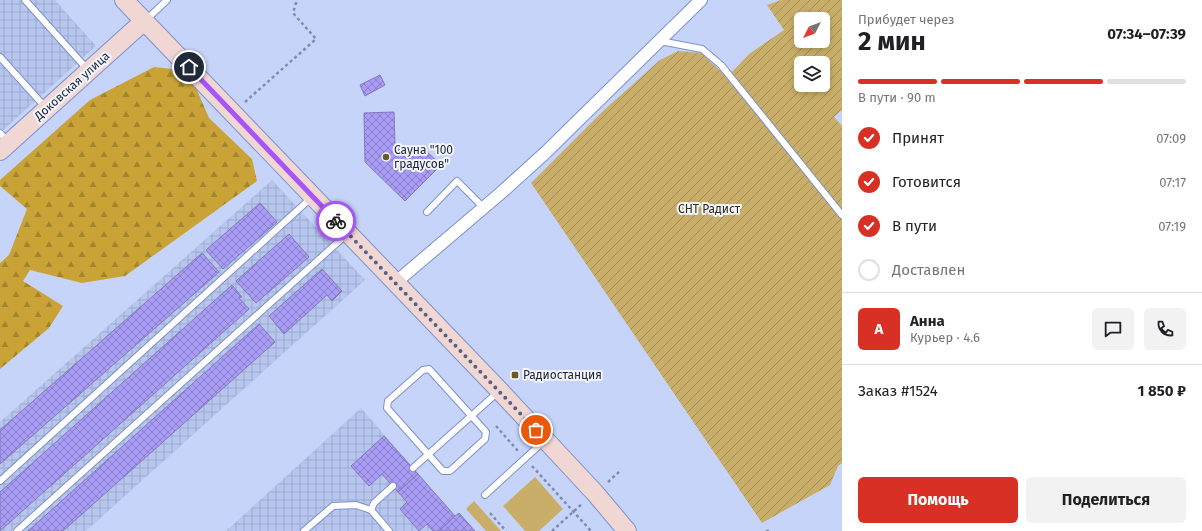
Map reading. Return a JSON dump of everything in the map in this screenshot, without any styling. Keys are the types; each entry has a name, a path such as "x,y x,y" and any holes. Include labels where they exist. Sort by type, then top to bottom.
{"street":[{"path":"124,0 312,197 500,390 595,493 627,531"},
{"path":"395,283 484,208 545,153 701,0"},
{"name":"Доковская улица","path":"3,142 47,109 144,22"}],"lane":[{"path":"25,0 89,72"},
{"path":"144,22 167,0"},
{"path":"660,40 702,49 721,65 842,215"},
{"path":"0,57 47,109"},
{"path":"427,212 457,181 484,208"},
{"path":"0,481 312,197"},
{"path":"17,531 348,234"},
{"path":"429,369 471,416 486,432 485,439 450,470 443,471 387,408 388,401 423,370 429,369"},
{"path":"413,468 500,390"},
{"path":"485,495 545,440"},
{"path":"371,510 374,503 393,486"},
{"path":"304,531 333,506 356,505 371,510 389,531"}],"path":[{"path":"233,113 316,39 293,13 297,0"},
{"path":"608,482 620,471"},
{"path":"552,531 585,502"},
{"path":"490,513 506,531"}],"shaded area":[{"path":"0,0 55,0 96,46 0,133"},
{"path":"272,180 365,280 86,531 0,531 0,422"},
{"path":"361,408 455,516 439,531 226,531"}],"green space":[{"name":"СНТ Радист","path":"781,0 842,0 842,110 834,117 842,126 842,463 838,466 830,485 762,523 531,183 603,111 660,60 678,51 701,53 727,77 749,54 784,30 767,5"},
{"path":"154,67 172,69 196,88 209,118 252,159 257,181 125,276 82,283 30,270 23,281 63,306 49,328 0,369 0,263 9,255 27,209 0,186 0,180 90,100"},
{"path":"535,477 563,509 539,531 525,531 503,506"},
{"path":"474,501 501,531 486,531 466,509"}],"building":[{"path":"380,75 385,85 365,96 360,85"},
{"name":"Сауна \"100 градусов\"","path":"394,112 395,145 410,159 422,147 441,165 405,201 365,162 364,113"},
{"path":"260,203 277,222 223,269 206,250"},
{"path":"289,234 309,257 256,303 236,281"},
{"path":"202,253 219,272 0,464 0,430"},
{"path":"322,269 342,291 332,301 327,295 284,334 269,316"},
{"path":"232,285 242,297 239,298 249,309 0,531 0,492"},
{"path":"259,324 275,342 63,531 28,531"},
{"path":"384,436 418,474 398,492 382,474 369,486 351,466"},
{"path":"418,474 455,516 439,531 433,531 427,524 419,531 400,509 407,502 398,492"},
{"path":"459,513 475,531 439,531 455,516"}],"way so far":[{"path":"336,221 500,390 536,430"}],"place":[{"name":"Сауна \"100 градусов\"","path":"386,157"},
{"name":"Радиостанция","path":"515,375"}],"route":[{"path":"189,67 336,221"}]}
